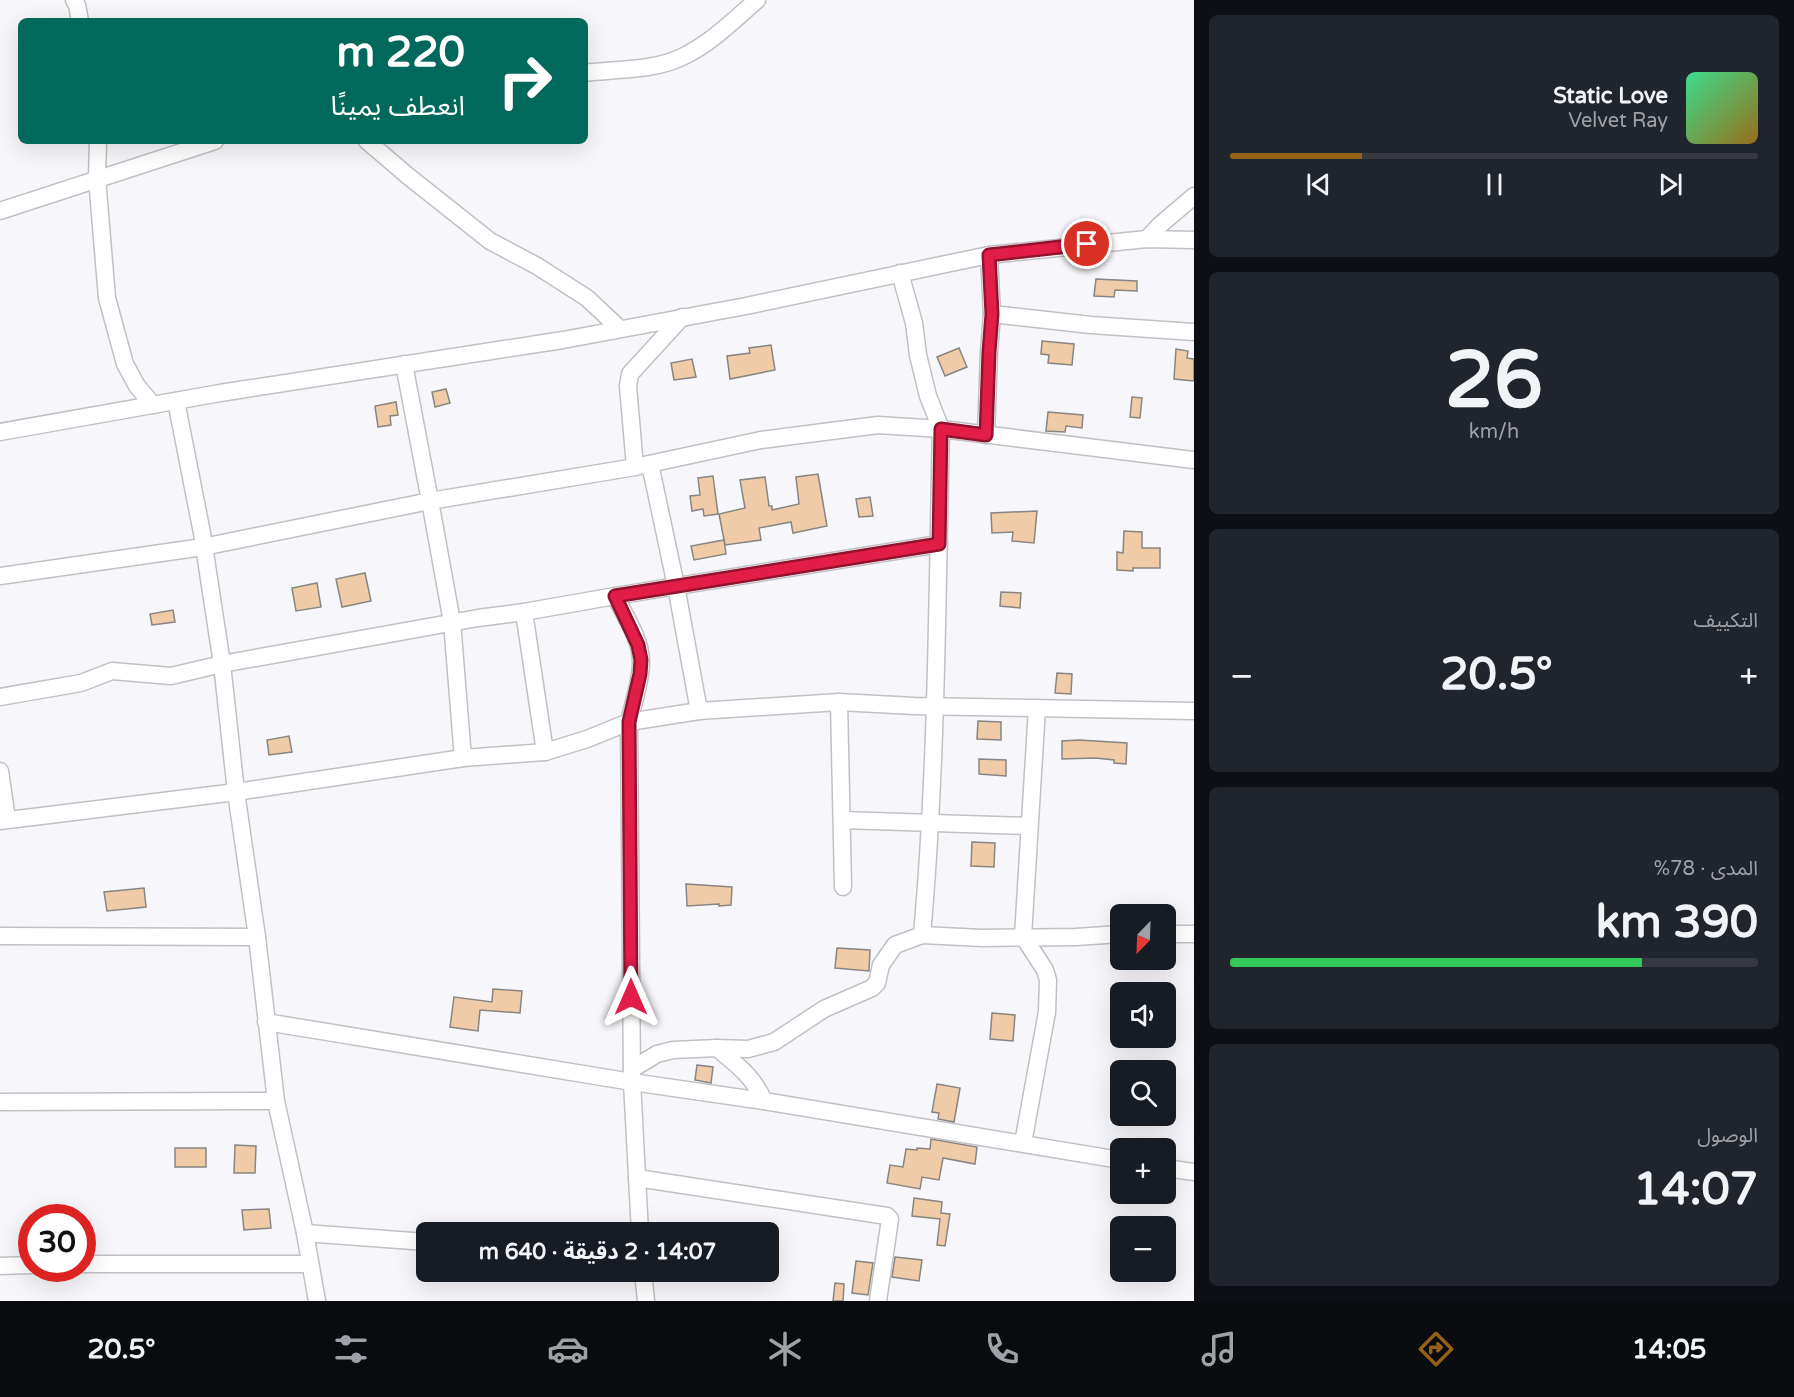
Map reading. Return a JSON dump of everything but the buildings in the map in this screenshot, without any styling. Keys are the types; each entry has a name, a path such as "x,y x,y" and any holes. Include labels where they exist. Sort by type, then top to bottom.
{"street":[{"path":"74,0 80,18"},
{"path":"588,73 649,66 682,58 705,44 757,0"},
{"path":"98,144 98,178 107,298 125,364 137,386 153,405"},
{"path":"0,211 206,144"},
{"path":"371,144 490,242 537,266 587,298 619,328"},
{"path":"1147,239 1194,196"},
{"path":"0,432 176,401 563,340 746,306 989,255 1147,239 1194,240"},
{"path":"986,435 992,314 989,255"},
{"path":"900,273 914,323 918,355 928,396 941,429 935,705 922,935"},
{"path":"992,314 1091,325 1194,332"},
{"path":"682,317 630,374 628,386 643,465 676,586 699,711"},
{"path":"404,364 452,622 462,758"},
{"path":"176,401 196,501 222,664 236,792 257,937 276,1101 305,1233 317,1301"},
{"path":"0,576 203,547 430,501 643,465 761,440 835,429 878,425 941,429 1194,460"},
{"path":"0,697 81,683 111,671 171,676 222,664 452,622 939,544"},
{"path":"615,596 638,645 641,660 629,722 632,1076 639,1222"},
{"path":"524,612 545,752"},
{"path":"839,702 843,887"},
{"path":"0,771 4,820 236,792 462,758 545,752 587,739 629,722 699,711 839,702 914,706 1194,711"},
{"path":"1023,1143 1047,1012 1048,981 1045,970 1023,936 1037,708"},
{"path":"842,820 1029,826"},
{"path":"1176,934 1194,934"},
{"path":"632,1076 657,1054 673,1050 748,1049 774,1042 824,1009 872,988 877,983 881,965 895,945 922,935 982,938 1110,935"},
{"path":"0,936 257,937"},
{"path":"266,1022 632,1076 764,1101 1110,1158"},
{"path":"717,1048 748,1074 758,1087 764,1101"},
{"path":"0,1102 276,1101"},
{"path":"1176,1169 1194,1172"},
{"path":"637,1178 889,1217 878,1301"},
{"path":"305,1233 416,1241"},
{"path":"96,1264 310,1264"},
{"path":"0,1266 18,1265"},
{"path":"643,1282 646,1301"}],"route":[{"path":"631,997 629,722 641,660 638,645 615,596 939,544 941,429 986,435 992,314 989,255 1087,244"}]}
